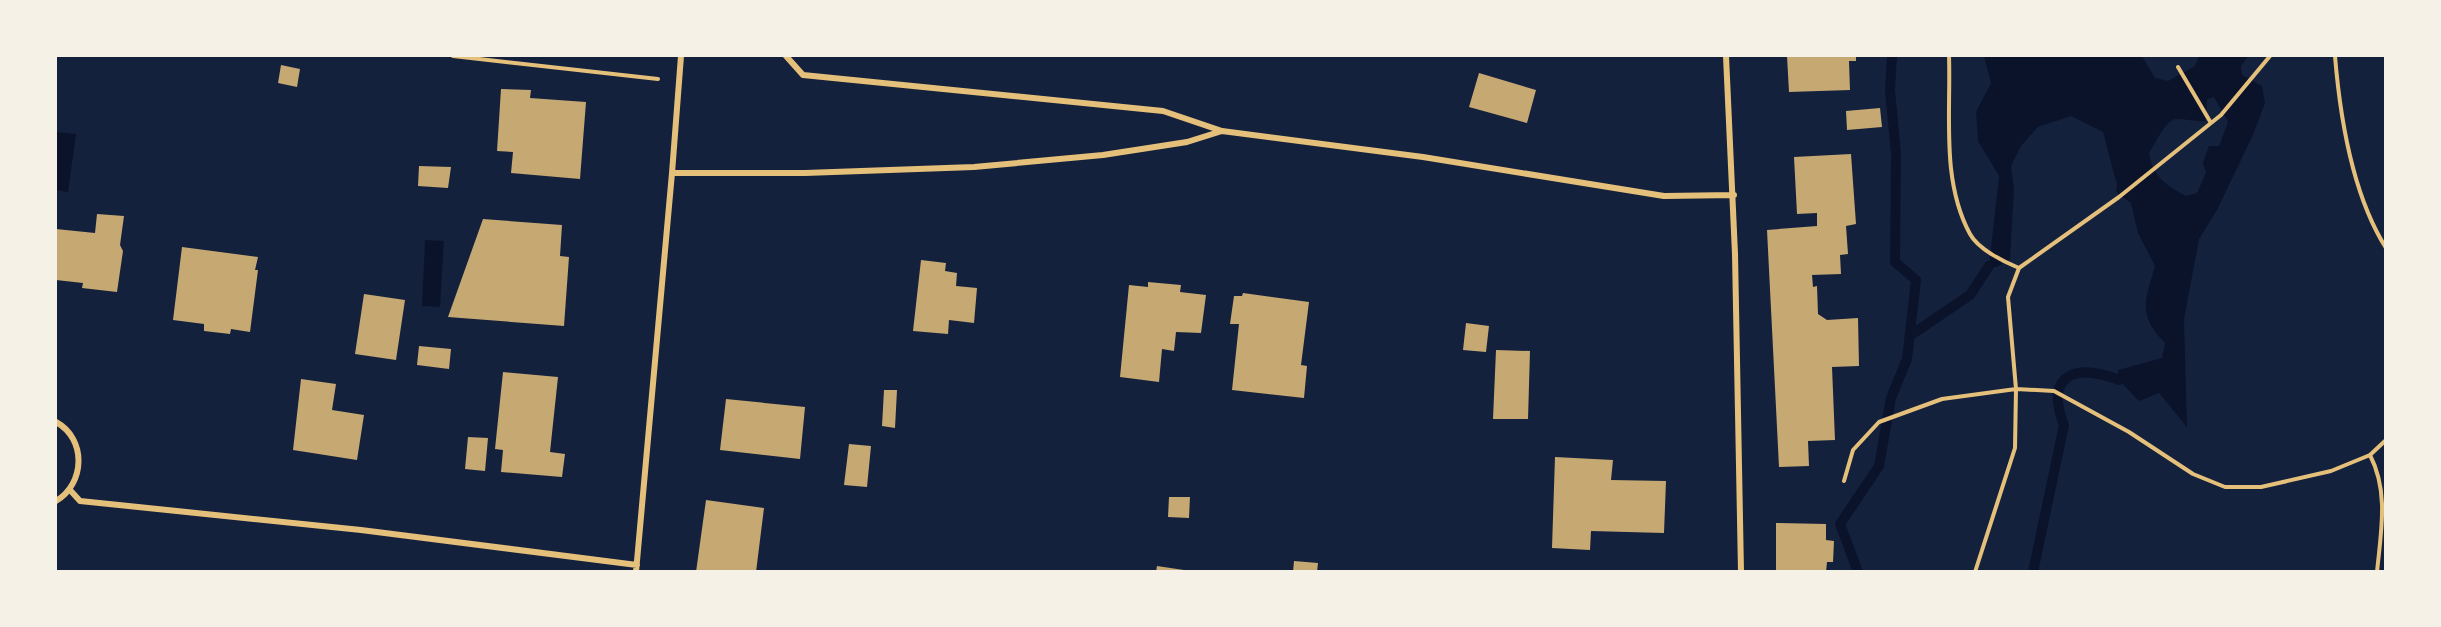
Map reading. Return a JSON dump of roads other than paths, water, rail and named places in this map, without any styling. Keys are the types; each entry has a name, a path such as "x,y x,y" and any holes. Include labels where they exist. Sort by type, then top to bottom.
{"street":[{"path":"70,490 80,501 396,534 636,568 681,56"},
{"path":"786,56 803,75 1163,111 1222,131 1424,157 1664,196 1734,195"},
{"path":"1726,56 1734,195 1741,572"},
{"path":"672,173 805,173 974,167 1103,155 1186,142 1222,131"},
{"path":"56,422 64,426 72,438 79,460 76,479 70,490 56,501"}],"water":[{"path":"1984,56 2142,56 2155,78 2168,81 2195,66 2199,56 2248,56 2241,66 2242,75 2262,86 2265,103 2253,135 2217,210 2199,239 2184,319 2187,427 2159,393 2139,401 2119,380 2118,370 2162,358 2165,343 2150,324 2147,315 2146,298 2155,266 2138,233 2131,203 2116,192 2117,185 2103,132 2071,116 2038,127 2021,146 2011,166 2014,189 2010,259 1997,267 1989,266 1999,176 1978,141 1976,112 1991,83","holes":["2214,97 2228,122 2219,146 2209,146 2203,163 2206,173 2197,193 2186,196 2167,184 2157,174 2149,153 2164,128 2172,120 2206,121 2207,99"]},
{"path":"56,132 76,134 68,192 56,190"},
{"path":"425,240 444,241 440,307 422,306"}],"waterway":[{"path":"1858,572 1840,524 1879,466 1891,398 1907,359 1916,280 1895,262 1896,154 1890,90 1892,56"},
{"path":"1911,335 1970,295 1989,266"},
{"path":"2033,572 2064,425 2059,408 2058,394 2061,384 2068,377 2077,373 2103,375 2119,380"}]}
